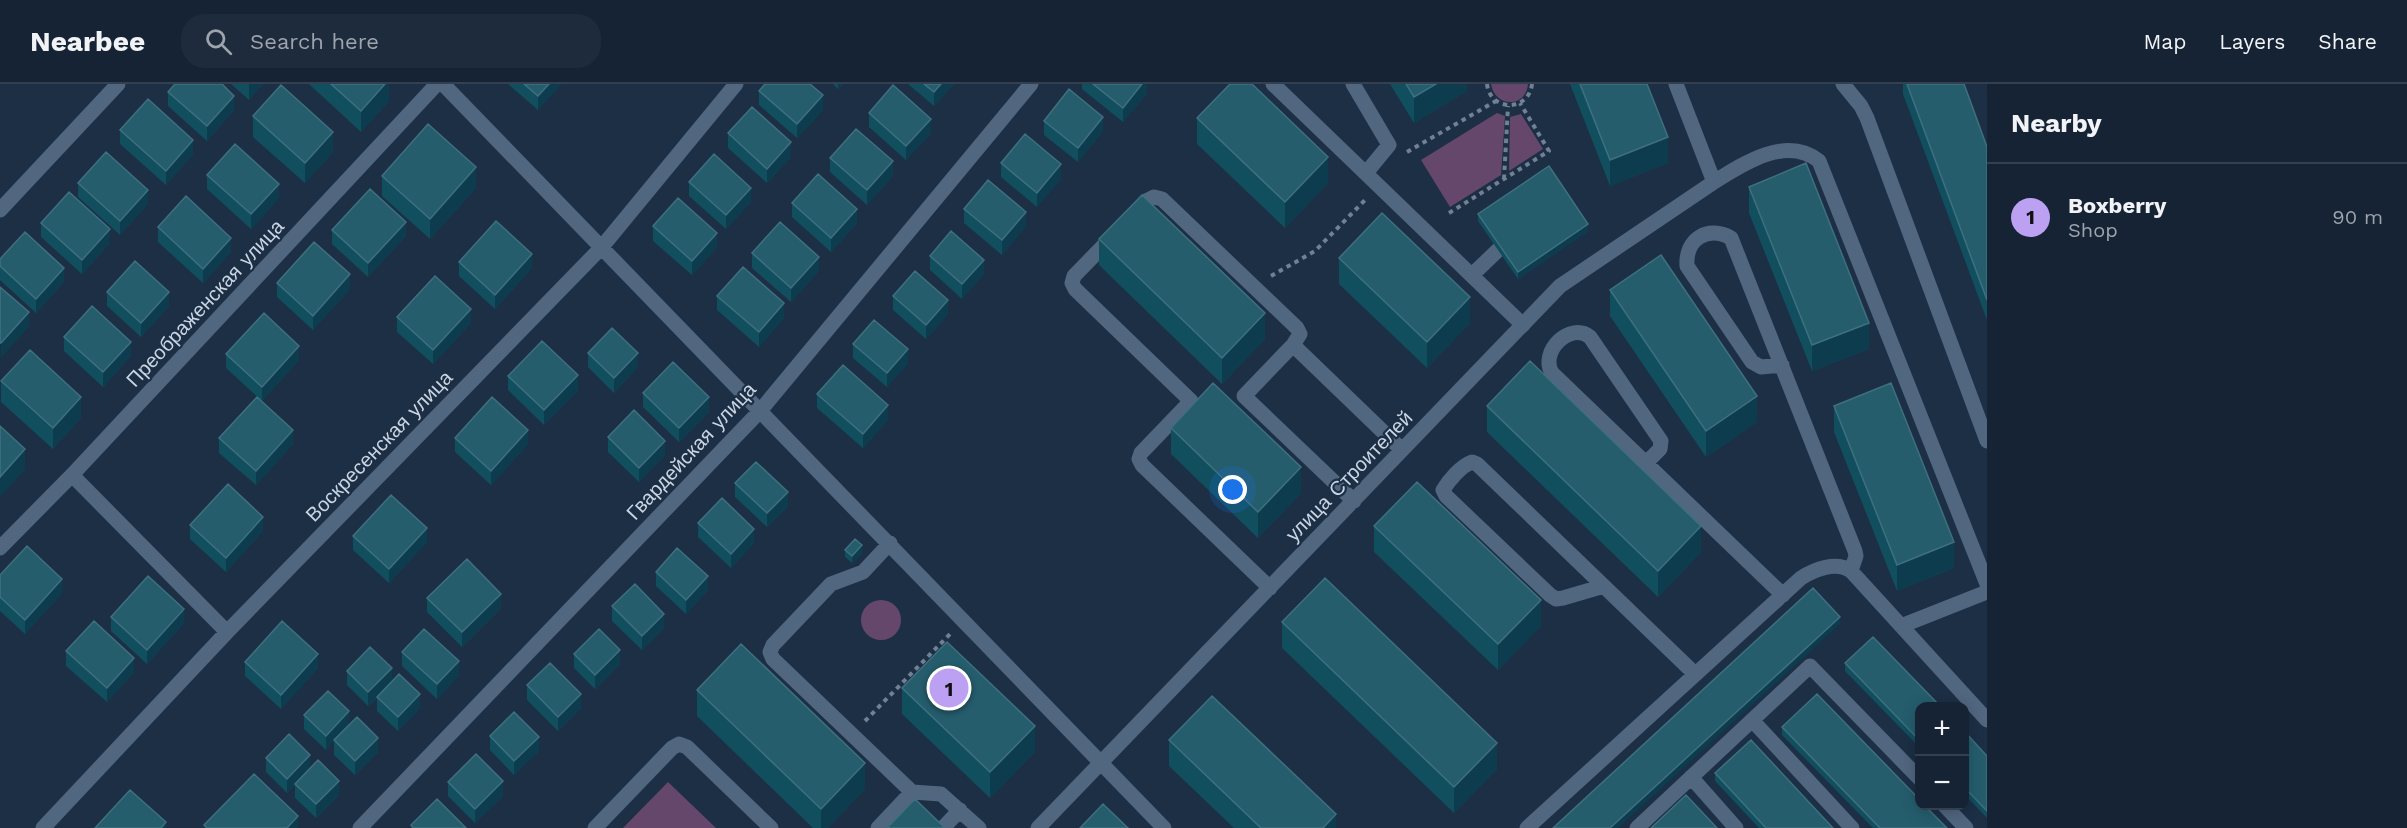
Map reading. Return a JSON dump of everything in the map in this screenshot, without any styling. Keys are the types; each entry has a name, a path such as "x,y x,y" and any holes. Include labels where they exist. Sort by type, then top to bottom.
{"street":[{"path":"0,210 118,84"},
{"name":"Преображенская улица","path":"0,548 72,475 437,84"},
{"path":"443,84 1164,828"},
{"name":"Воскресенская улица","path":"43,828 227,632 601,248 736,84"},
{"name":"Гвардейская улица","path":"360,828 760,411 1031,84"},
{"path":"1273,84 1524,324"},
{"path":"1353,84 1389,145 1366,173"},
{"path":"1676,84 1714,182"},
{"path":"1846,85 1867,118 1987,441"},
{"name":"улица Строителей","path":"1038,828 1560,286 1714,182 1738,167 1766,154 1791,150 1809,153 1819,161 1987,584"},
{"path":"1270,588 1142,465 1139,459 1141,453 1197,401 1075,289 1072,283 1074,276 1146,201 1154,197 1162,199 1296,328 1300,334 1293,345 1239,396 1354,501"},
{"path":"1782,365 1761,366 1752,362 1687,266 1688,250 1699,237 1715,232 1731,238 1782,365 1856,551 1851,571"},
{"path":"1473,275 1498,250"},
{"path":"1646,463 1660,449 1661,441 1590,337 1578,333 1560,339 1550,353 1550,370 1646,463 1783,595"},
{"path":"1293,345 1402,450"},
{"path":"1604,586 1563,598 1550,595 1446,496 1443,490 1466,464 1472,462 1477,464 1604,586 1695,674"},
{"path":"72,475 227,632"},
{"path":"890,543 862,572 831,584 773,645 770,652 773,659 912,792 941,794 979,828"},
{"path":"1527,828 1801,578 1818,570 1845,566 1851,571 1987,720"},
{"path":"1901,626 1987,592"},
{"path":"1637,828 1810,666 1915,774"},
{"path":"1752,720 1852,828"},
{"path":"596,828 672,748 679,744 687,747 771,828"},
{"path":"1691,777 1736,828"},
{"path":"878,828 912,792"},
{"path":"943,828 960,810"},
{"path":"1949,810 1966,828"}],"path":[{"path":"1487,84 1491,96 1498,104 1508,106 1526,99 1532,90 1532,84"},
{"path":"1449,213 1549,151 1520,103"},
{"path":"1504,179 1508,106"},
{"path":"852,735 963,620"}],"shaded area":[{"path":"1491,84 1528,84 1522,98 1510,102 1498,98"},
{"path":"1497,113 1505,116 1501,175 1450,207 1421,160"},
{"path":"1521,114 1543,149 1509,171 1510,117"},
{"path":"881,600 895,606 901,620 895,634 881,640 867,634 861,620 867,606"},
{"path":"668,782 716,828 623,828"}],"building":[{"path":"175,84 222,84 234,96 207,126 168,92"},
{"path":"331,84 385,84 361,111"},
{"path":"524,84 549,84 538,96"},
{"path":"765,84 810,84 823,95 797,124 759,91"},
{"path":"924,84 941,84 934,92"},
{"path":"1093,84 1142,84 1123,108"},
{"path":"1230,84 1252,84 1328,157 1285,202 1197,118"},
{"path":"1406,84 1436,84 1414,97"},
{"path":"1580,84 1647,84 1668,137 1610,160"},
{"path":"1907,84 1964,84 1987,147 1987,300"},
{"path":"281,85 333,132 305,163 253,116"},
{"path":"893,85 931,119 906,146 869,113"},
{"path":"1069,89 1103,117 1078,148 1044,121"},
{"path":"148,99 193,140 166,171 120,130"},
{"path":"752,107 791,142 767,169 728,133"},
{"path":"428,124 476,167 430,219 382,176"},
{"path":"856,129 893,161 867,190 830,158"},
{"path":"1025,134 1061,164 1037,193 1001,163"},
{"path":"235,144 279,184 251,214 207,175"},
{"path":"106,152 148,190 120,221 78,183"},
{"path":"714,154 751,188 726,215 689,182"},
{"path":"1806,163 1869,323 1812,345 1749,187"},
{"path":"1549,166 1588,224 1518,272 1478,214"},
{"path":"818,174 857,209 831,238 792,203"},
{"path":"988,180 1026,212 1002,240 964,209"},
{"path":"370,189 406,222 368,263 332,230"},
{"path":"69,192 110,229 82,260 41,223"},
{"path":"1142,195 1265,313 1222,358 1099,239"},
{"path":"186,196 231,238 203,269 158,227"},
{"path":"678,198 717,233 692,261 653,226"},
{"path":"1382,213 1470,297 1427,342 1339,258"},
{"path":"496,221 532,254 495,295 459,262"},
{"path":"780,222 819,257 791,288 752,253"},
{"path":"951,231 984,260 962,284 930,256"},
{"path":"25,232 64,268 36,299 0,266 0,259"},
{"path":"314,242 350,274 313,316 277,283"},
{"path":"1661,255 1757,396 1706,431 1610,290"},
{"path":"135,261 169,292 141,323 107,292"},
{"path":"743,267 784,303 759,332 717,296"},
{"path":"915,271 948,300 926,325 893,296"},
{"path":"435,276 471,309 433,350 397,317"},
{"path":"0,287 29,312 1,343 0,343"},
{"path":"92,306 131,342 103,372 64,337"},
{"path":"264,313 299,346 262,387 226,354"},
{"path":"874,320 908,349 887,373 853,344"},
{"path":"612,328 638,353 614,378 588,353"},
{"path":"542,341 578,375 544,410 508,376"},
{"path":"30,350 81,397 53,428 1,381"},
{"path":"1530,361 1701,526 1658,571 1487,406"},
{"path":"673,362 709,397 679,428 643,393"},
{"path":"843,365 888,405 863,434 817,394"},
{"path":"1213,383 1301,467 1258,512 1171,428"},
{"path":"1891,383 1954,542 1897,565 1834,406"},
{"path":"257,397 293,430 256,471 219,438"},
{"path":"492,397 528,430 491,471 455,438"},
{"path":"634,410 665,441 639,468 608,437"},
{"path":"0,426 25,449 0,477"},
{"path":"756,462 788,492 767,513 735,483"},
{"path":"1417,482 1541,600 1498,644 1374,526"},
{"path":"228,484 263,517 226,558 190,525"},
{"path":"391,495 427,528 389,569 353,536"},
{"path":"722,498 754,529 731,554 698,523"},
{"path":"855,539 862,545 852,556 845,550"},
{"path":"27,546 62,579 25,620 0,597 0,575"},
{"path":"677,548 708,576 686,600 656,572"},
{"path":"467,559 501,594 462,632 427,598"},
{"path":"148,576 184,609 147,650 111,617"},
{"path":"1325,578 1497,743 1454,787 1282,622"},
{"path":"635,584 664,614 642,636 612,606"},
{"path":"1813,588 1840,617 1610,828 1553,828"},
{"path":"94,621 134,658 107,688 66,651"},
{"path":"282,621 318,654 281,695 245,662"},
{"path":"424,629 459,661 437,684 402,652"},
{"path":"599,629 620,650 595,675 574,654"},
{"path":"1873,637 1936,702 1915,702 1915,736 1845,663"},
{"path":"947,642 1035,726 990,772 902,688"},
{"path":"741,644 865,763 821,809 697,690"},
{"path":"370,647 392,668 368,692 347,671"},
{"path":"550,663 581,694 558,717 527,685"},
{"path":"399,674 420,694 398,717 377,697"},
{"path":"328,691 349,711 326,736 304,715"},
{"path":"1817,694 1915,795 1915,810 1929,810 1947,828 1880,828 1782,727"},
{"path":"1212,696 1336,814 1323,828 1261,828 1169,740"},
{"path":"514,712 539,737 514,761 490,736"},
{"path":"357,717 378,738 355,761 334,740"},
{"path":"289,734 310,755 287,779 266,758"},
{"path":"1969,736 1987,756 1987,811 1969,792"},
{"path":"1751,740 1833,828 1766,828 1715,773"},
{"path":"476,754 503,781 475,809 448,782"},
{"path":"318,760 339,781 316,804 295,784"},
{"path":"254,774 298,816 287,828 207,828 204,825"},
{"path":"130,790 166,822 161,828 95,828"},
{"path":"1686,795 1717,828 1651,828"},
{"path":"437,799 466,828 413,828 411,825"},
{"path":"915,799 945,828 887,828"},
{"path":"1103,804 1128,828 1080,828"}],"place":[{"name":"Boxberry","path":"949,688"}]}
